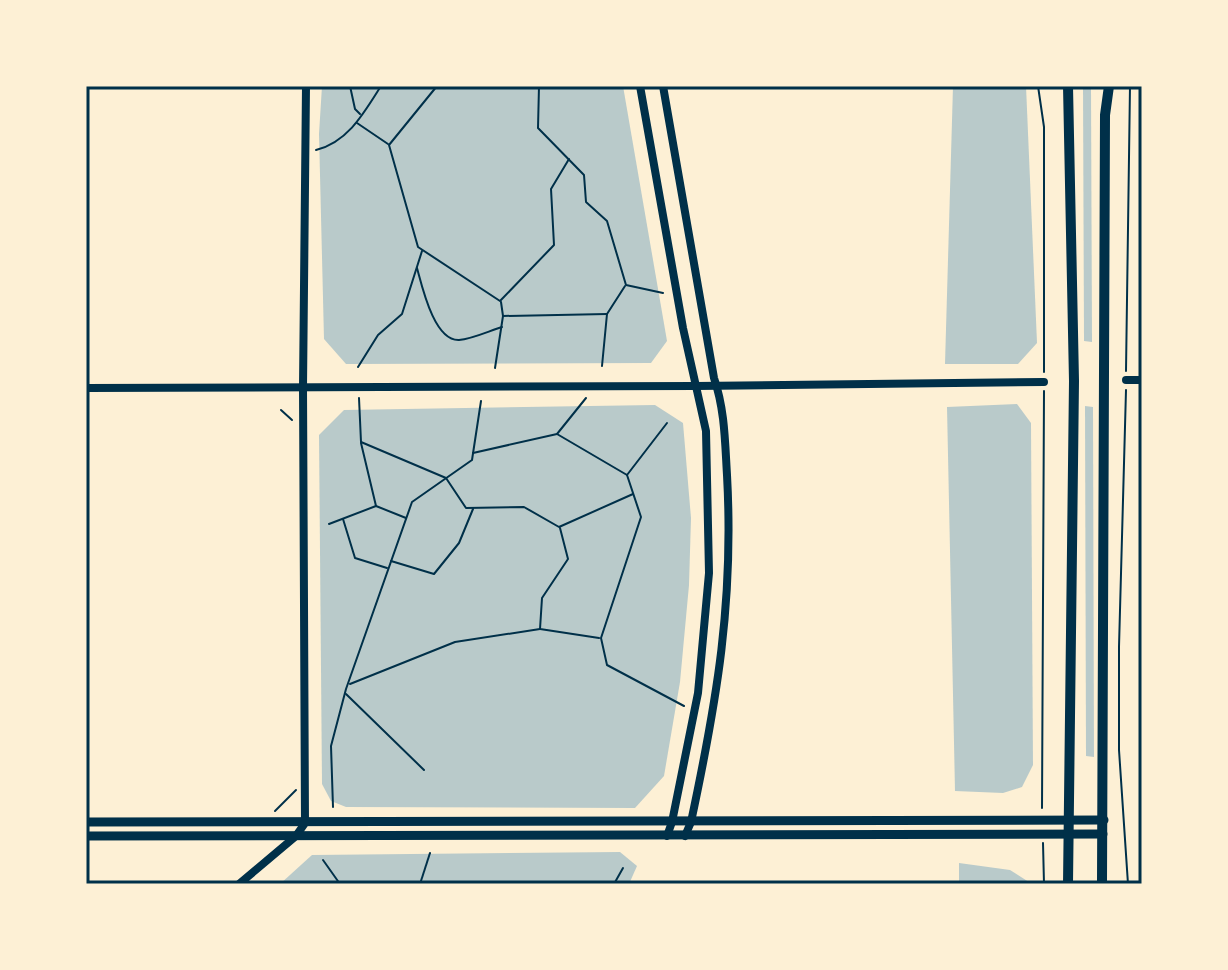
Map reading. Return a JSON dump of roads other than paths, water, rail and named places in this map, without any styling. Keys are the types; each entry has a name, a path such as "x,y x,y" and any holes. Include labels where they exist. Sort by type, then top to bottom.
{"main road":[{"path":"1068,86 1074,381 1068,884"},
{"path":"1102,884 1105,130 1109,86"},
{"path":"86,822 1104,820"},
{"path":"86,836 1103,834"}],"street":[{"path":"239,884 296,836 305,823 303,387 306,86"},
{"path":"640,86 706,431 709,573 698,693 667,836"},
{"path":"663,86 723,416 730,533 729,590 712,725 691,822 685,836"},
{"path":"1126,380 1142,380"},
{"path":"86,388 1044,382"}]}
